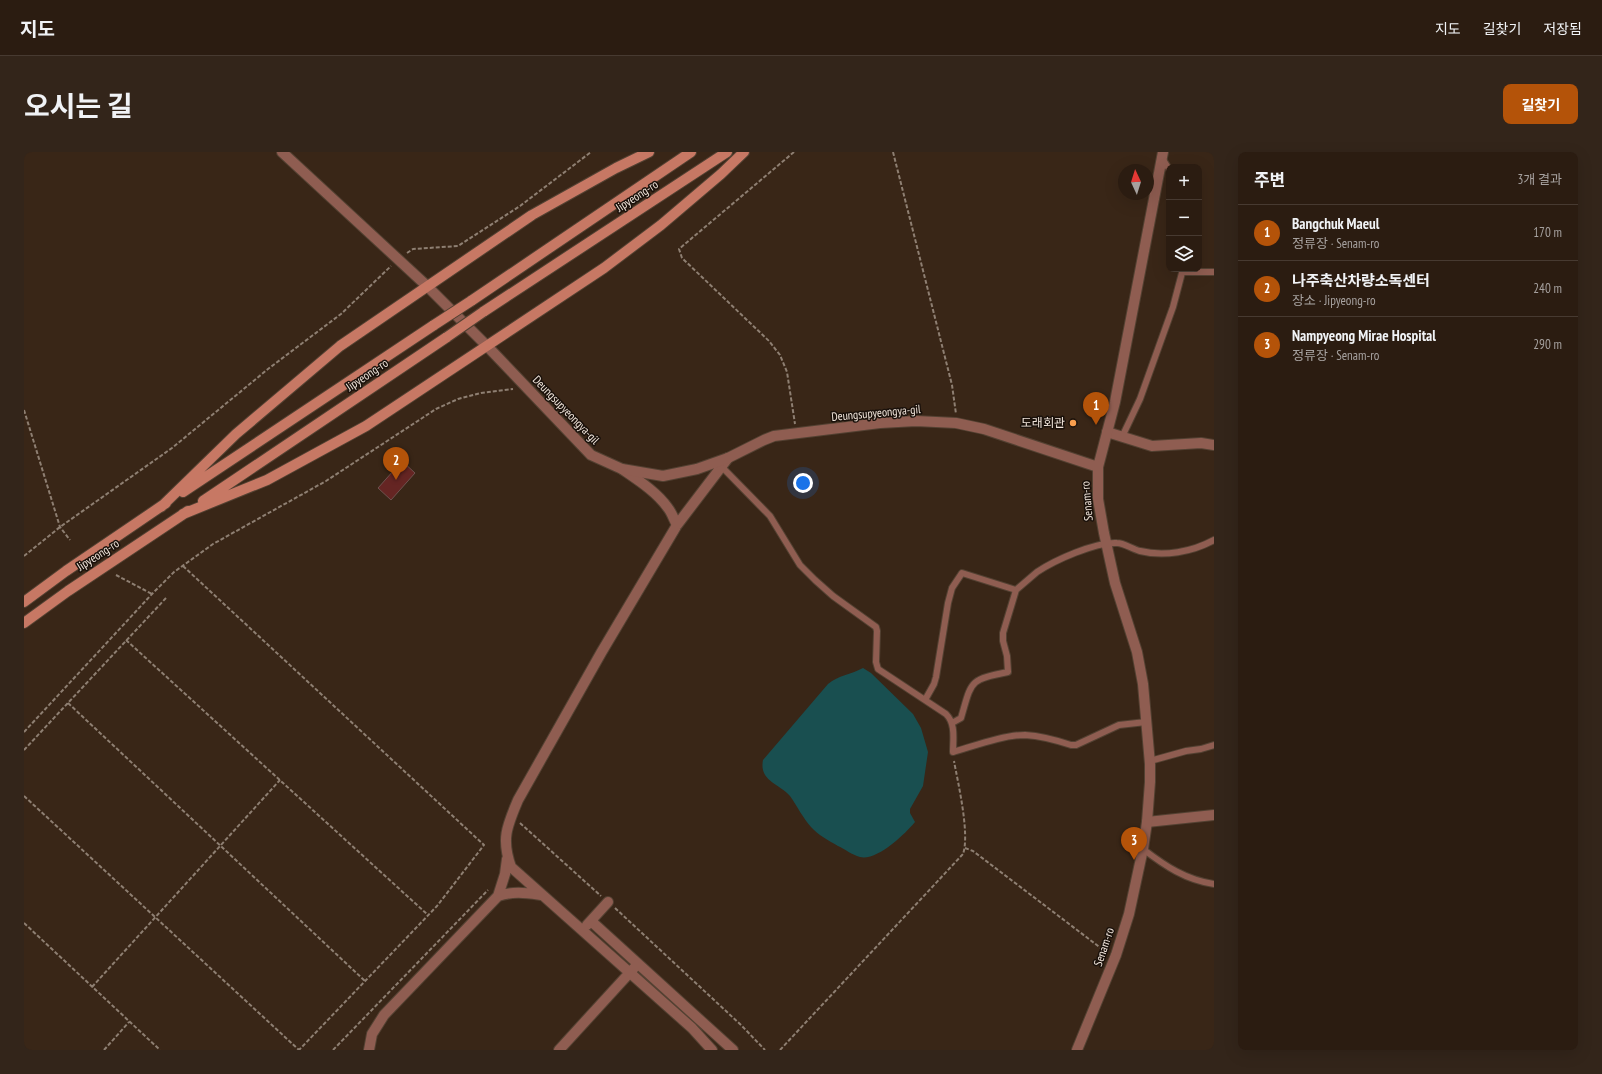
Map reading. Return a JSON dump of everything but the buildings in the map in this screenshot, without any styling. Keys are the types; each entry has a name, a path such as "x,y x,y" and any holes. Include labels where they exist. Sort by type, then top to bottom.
{"main road":[{"path":"161,507 236,434 340,346 532,215 616,168 649,152"},
{"name":"Jipyeong-ro","path":"24,602 66,571 471,301 691,152"},
{"name":"Jipyeong-ro","path":"24,623 68,591 448,337 483,312 726,152"},
{"path":"184,514 267,480 366,426 604,268 661,225 721,174 744,152"}],"street":[{"name":"Deungsupyeongya-gil","path":"282,152 397,260 427,286 488,346 591,455 622,469 663,476 697,469 728,458 774,436 916,421 956,423 984,428 1098,467"},
{"name":"Senam-ro","path":"1077,1050 1116,958 1131,908 1147,822 1150,761 1143,684 1138,658 1106,544 1098,499 1098,467 1115,402 1163,155"},
{"path":"1107,432 1152,446 1201,443 1214,445"},
{"path":"370,1050 372,1034 384,1015 500,891 505,874 506,837 511,816 518,800 677,525 728,458"},
{"path":"622,469 659,498 668,508 677,525"},
{"path":"1147,822 1214,815"},
{"path":"506,853 511,867 692,1028 712,1050"},
{"path":"500,891 508,893 518,892 542,895"},
{"path":"582,931 608,902"},
{"path":"591,921 733,1050"},
{"path":"558,1050 638,963"}],"lane":[{"path":"1202,271 1214,272"},
{"path":"1122,437 1145,384 1173,307 1182,272"},
{"path":"721,466 770,516 800,565 833,596 876,627 876,662 878,670 946,714 952,723 953,752 1002,738 1024,735 1037,736 1076,745 1119,725 1146,722"},
{"path":"952,723 961,718 967,696 973,684 984,677 1008,672 1007,656 1002,633 1016,590 1038,572 1085,548 1106,544 1118,543 1138,551 1154,554 1184,550 1214,540"},
{"path":"925,700 934,684 936,677 948,603 952,588 962,573 1016,590"},
{"path":"1150,761 1214,745"},
{"path":"1143,849 1179,874 1199,882 1214,884"}],"path":[{"path":"794,152 679,249 682,258 769,341 780,355 787,372 797,433"},
{"path":"893,152 952,385 955,402 956,423"},
{"path":"24,556 60,527 172,448 268,369 341,314 397,260 413,249 458,246 520,206 589,153"},
{"path":"24,732 152,594 182,566 213,544 326,481 436,409 458,399 481,393 527,388"},
{"path":"24,410 60,527 70,540"},
{"path":"24,796 299,1050 437,906 484,845 182,566"},
{"path":"116,575 152,594"},
{"path":"24,750 166,598"},
{"path":"126,640 428,915"},
{"path":"68,703 365,981"},
{"path":"780,1050 957,861 965,848 964,822 953,752"},
{"path":"92,987 280,780"},
{"path":"511,816 534,834 608,902 741,1025 765,1050"},
{"path":"965,848 972,851 1103,950 1116,958"},
{"path":"333,1050 485,892 493,888 500,891"},
{"path":"24,923 160,1050"},
{"path":"104,1050 130,1022"}],"water":[{"path":"863,668 871,673 913,714 921,728 928,752 923,786 910,809 910,813 915,822 890,846 874,855 867,857 854,855 827,839 811,827 790,796 770,781 764,773 763,767 763,760 828,684 836,679"}],"place":[{"name":"도래회관","path":"1073,423"},
{"name":"Bangchuk Maeul","path":"1096,425"},
{"name":"나주축산차량소독센터","path":"396,480"},
{"name":"Nampyeong Mirae Hospital","path":"1134,860"}]}
